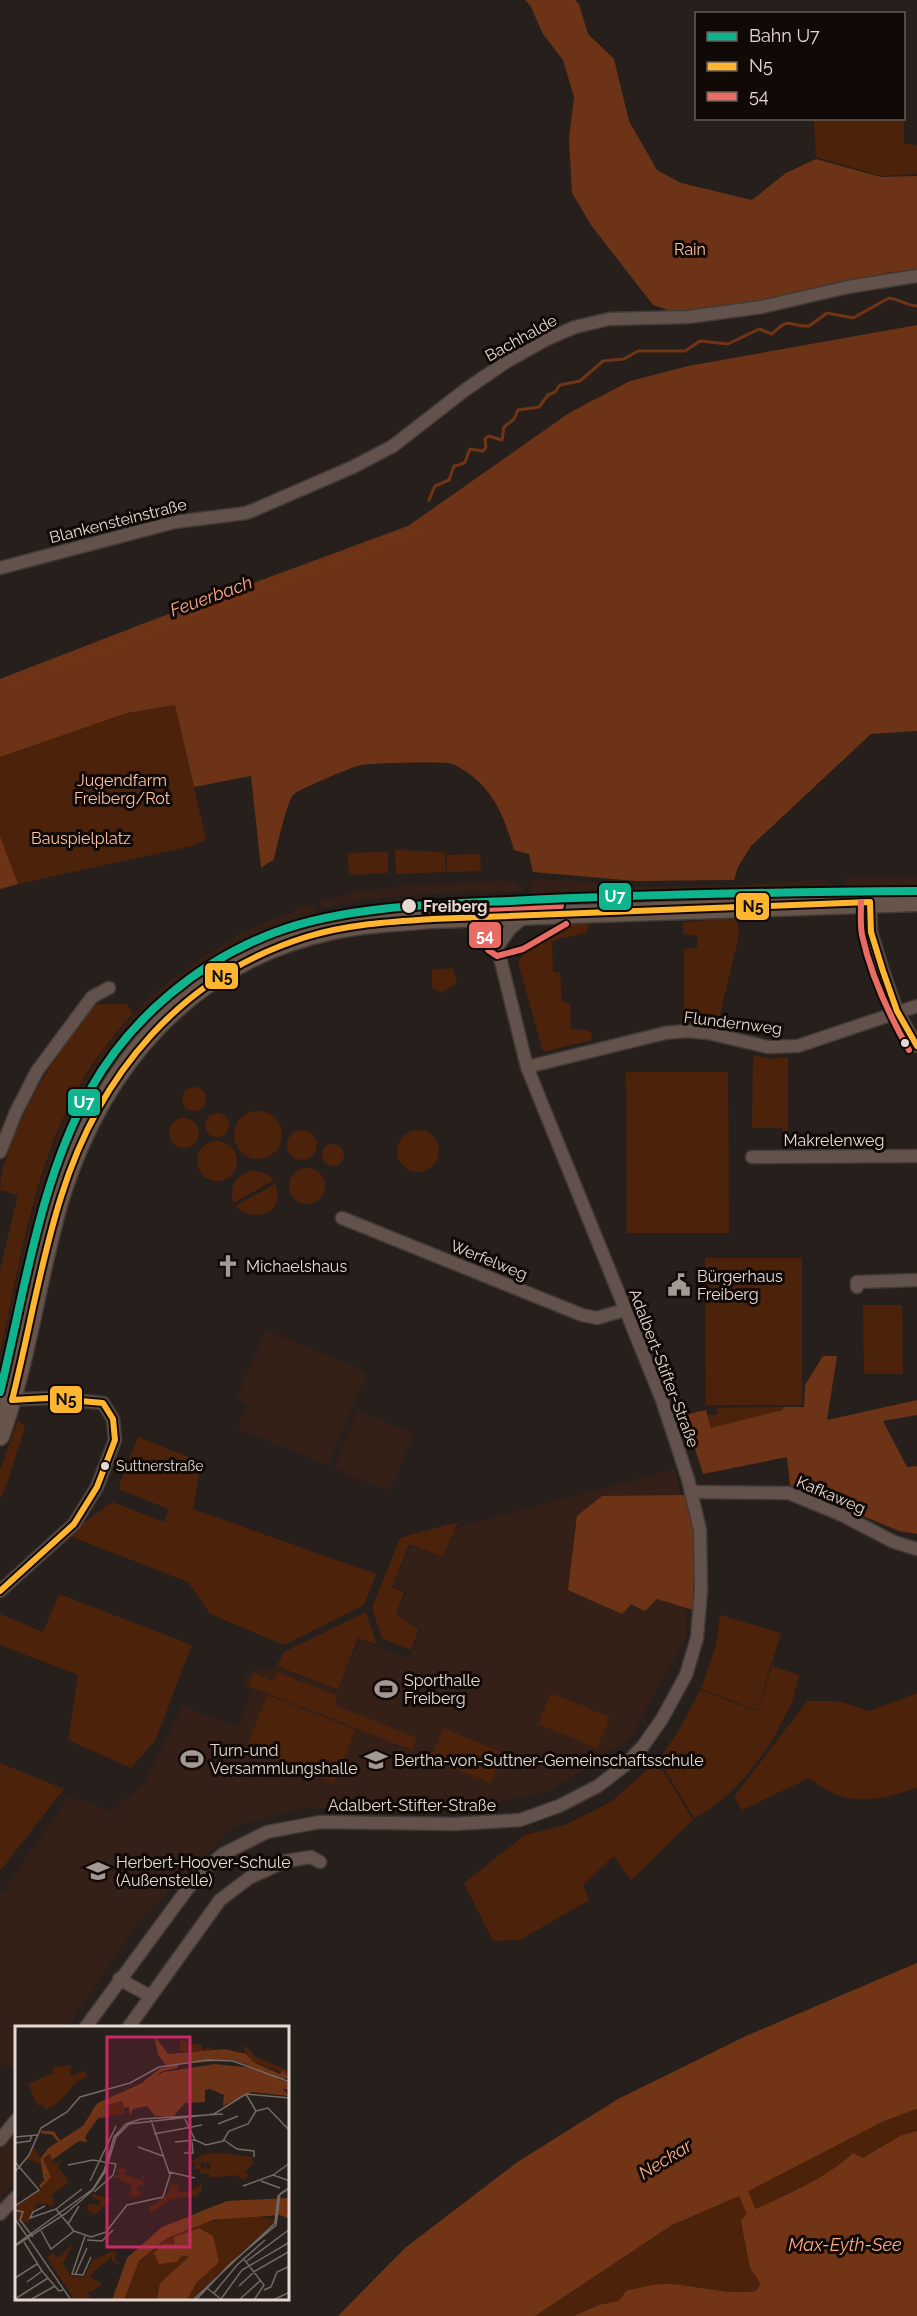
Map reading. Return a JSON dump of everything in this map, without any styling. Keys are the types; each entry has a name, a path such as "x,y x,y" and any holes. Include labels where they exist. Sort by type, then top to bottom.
{"main road":[{"path":"0,1436 6,1400 61,1196 79,1145 114,1080 143,1041 194,993 226,971 252,957 306,937 375,923 870,902 917,902"}],"street":[{"name":"Bachhalde","path":"246,513 352,467 393,446 465,390 506,362 547,339 575,327 609,320 688,317 762,307 857,285 917,276"},
{"name":"Blankensteinstraße","path":"0,568 175,522 246,513"},
{"path":"870,902 871,932 897,1011 917,1046"},
{"path":"497,947 510,929 525,916"},
{"name":"Adalbert-Stifter-Straße","path":"86,2026 197,1876 223,1854 267,1832 320,1822 455,1824 520,1820 559,1806 598,1786 624,1766 644,1746 686,1675 697,1638 701,1590 700,1530 689,1485 662,1400 527,1066 489,917"},
{"path":"0,1152 16,1112 37,1071 92,997 109,988"},
{"name":"Flundernweg","path":"527,1066 665,1033 686,1031 708,1033 768,1047 798,1046 917,1006"},
{"name":"Makrelenweg","path":"752,1157 917,1156"},
{"name":"Werfelweg","path":"342,1218 582,1315 597,1318 625,1310"},
{"path":"857,1287 857,1282 917,1280"},
{"path":"0,1591 75,1524 97,1487 115,1440 113,1419 103,1403 48,1398 6,1400"},
{"name":"Kafkaweg","path":"689,1485 789,1493 842,1515 894,1542 917,1549"},
{"path":"129,2026 219,1900 249,1878 286,1861 311,1857 320,1862"},
{"path":"119,1979 150,1996"},
{"path":"0,2140 15,2121"},
{"path":"0,2214 15,2197"}],"shaded area":[{"path":"845,878 917,878 917,894 849,897 848,894 838,894 845,883"},
{"path":"827,879 827,884 834,884 830,898 629,905 611,902 538,900 498,902 496,896 530,895 532,880 575,881 639,887 743,885"},
{"path":"514,880 514,885 523,885 523,891 409,895 362,900 321,909 320,901 358,891 403,886"},
{"path":"489,897 489,907 433,910 232,959 183,990 164,1006 118,1058 86,1111 76,1134 31,1277 10,1369 0,1367 0,1356 22,1253 42,1179 60,1129 83,1082 104,1048 152,994 207,954 241,933 305,906 313,906 317,916 348,909 348,912"},
{"path":"265,1330 367,1372 328,1465 237,1428 247,1404 236,1400"},
{"path":"358,1410 414,1434 389,1491 334,1468"},
{"name":"Bertha-von-Suttner-Gemeinschaftsschule","path":"675,1469 689,1531 686,1637 630,1739 550,1791 469,1808 302,1808 233,1827 137,1924 67,2026 15,2026 15,2070 0,2063 0,1894 10,1889 6,1887 69,1796 112,1811 145,1782 182,1706 237,1727 252,1690 243,1686 248,1672 276,1667 338,1691 359,1640 409,1659 421,1628 397,1615 406,1592 393,1586 410,1545 444,1558 457,1527"},
{"path":"15,2134 15,2181 0,2200 0,2152"}],"green space":[{"name":"Rain","path":"525,0 575,0 579,4 588,34 614,59 629,121 657,170 681,183 752,200 786,173 816,159 881,177 917,176 917,270 891,272 755,302 680,314 653,305 591,225 572,193 569,138 574,97 563,60 543,34 530,5"},
{"path":"814,120 904,120 904,144 917,145 917,174 881,176 816,157"},
{"path":"917,325 917,731 871,734 751,846 738,867 734,880 636,881 533,872 529,854 514,850 500,811 486,790 477,780 453,764 437,763 361,765 298,791 288,805 274,859 261,868 251,776 194,787 175,705 127,713 0,757 0,679 408,526 569,413 630,381 688,366"},
{"name":"Jugendfarm Freiberg/Rot","path":"175,705 206,840 192,846 18,884 0,836 0,757 127,713"},
{"path":"0,836 18,884 0,889"},
{"path":"395,850 445,852 446,872 396,874"},
{"path":"388,852 388,873 349,875 348,853"},
{"path":"480,854 481,871 447,872 447,855"},
{"path":"736,917 738,940 720,1014 738,1020 737,1024 733,1024 732,1030 680,1024 684,1003 684,949 697,948 698,936 683,934 683,923"},
{"path":"575,922 589,924 587,932 552,942 553,972 560,973 562,1002 570,1003 571,1029 591,1033 592,1040 543,1052 518,962 528,946 563,926"},
{"path":"453,968 457,982 442,993 432,988 432,970"},
{"path":"95,1004 126,1004 133,1013 86,1073 51,1147 30,1215 0,1353 0,1270 18,1195 0,1190 1,1177 12,1142 38,1087 59,1053"},
{"path":"753,1055 772,1059 788,1057 788,1149 782,1149 782,1128 752,1128"},
{"path":"626,1072 728,1072 729,1233 627,1233"},
{"path":"194,1087 202,1091 206,1099 202,1107 194,1111 186,1107 182,1099 186,1091"},
{"path":"258,1111 275,1118 282,1135 275,1152 258,1159 241,1152 234,1135 241,1118"},
{"path":"217,1113 226,1116 229,1125 226,1134 217,1137 208,1134 205,1125 208,1116"},
{"path":"184,1118 195,1122 199,1133 195,1144 184,1148 173,1144 169,1133 173,1122"},
{"path":"302,1130 313,1134 317,1145 313,1156 302,1160 291,1156 287,1145 291,1134"},
{"path":"418,1130 426,1131 433,1136 438,1143 438,1159 433,1166 426,1171 418,1172 410,1171 403,1166 398,1159 397,1151 398,1143 403,1136 410,1131"},
{"path":"217,1141 231,1147 237,1161 231,1175 217,1181 203,1175 197,1161 203,1147"},
{"path":"333,1144 341,1147 344,1155 341,1163 333,1166 325,1163 322,1155 325,1147"},
{"path":"307,1168 320,1173 325,1186 320,1199 307,1204 294,1199 289,1186 294,1173"},
{"path":"250,1171 264,1173 274,1180 234,1203 232,1192 234,1183"},
{"path":"275,1184 278,1193 277,1202 267,1212 260,1215 251,1214 235,1206"},
{"path":"705,1258 802,1258 802,1405 706,1405"},
{"path":"863,1305 902,1305 903,1374 864,1374"},
{"path":"823,1356 837,1356 827,1420 917,1400 917,1415 883,1421 907,1467 917,1466 917,1534 899,1531 790,1485 787,1457 703,1474 684,1415 706,1410 711,1428 783,1410 783,1407 804,1407 805,1385"},
{"path":"783,1407 783,1410 711,1429 708,1415 717,1415 717,1408"},
{"path":"18,1420 25,1427 6,1487 0,1498 0,1470"},
{"path":"138,1437 201,1462 193,1509 376,1574 364,1605 284,1645 210,1614 188,1582 67,1535 112,1502 164,1522 169,1509 118,1489"},
{"path":"687,1495 695,1531 693,1610 657,1599 645,1611 631,1604 622,1614 568,1590 577,1516 602,1496"},
{"path":"458,1522 443,1557 409,1544 392,1587 404,1592 396,1615 419,1629 411,1650 382,1638 372,1608 400,1538"},
{"path":"59,1594 192,1645 155,1741 131,1768 68,1740 78,1675 0,1645 0,1614 43,1632"},
{"path":"366,1612 377,1645 358,1638 338,1690 277,1666 284,1652"},
{"path":"720,1615 781,1633 757,1710 701,1689 716,1645"},
{"path":"772,1666 799,1675 792,1703 770,1744 748,1774 730,1793 695,1819 659,1760 679,1730 700,1690 757,1711"},
{"path":"277,1672 337,1696 334,1705 417,1738 412,1750 249,1686 254,1673 273,1681"},
{"path":"551,1693 610,1717 597,1748 538,1724"},
{"path":"917,1693 917,1788 888,1796 848,1798 822,1788 809,1778 742,1810 734,1797 807,1701 837,1701 870,1711"},
{"path":"267,1695 355,1730 334,1783 246,1748"},
{"path":"443,1728 504,1753 491,1783 430,1759"},
{"path":"657,1761 693,1820 631,1880 614,1856 583,1885 589,1900 520,1940 493,1941 464,1883 525,1835 565,1825 612,1801"},
{"path":"0,1763 64,1789 0,1871"},
{"name":"Max-Eyth-See","path":"917,2109 917,2316 535,2316 672,2225 737,2197 884,2121"}],"water":[{"name":"Neckar","path":"917,1963 917,2109 884,2121 737,2197 672,2225 535,2316 338,2316 405,2248 519,2161 618,2099 746,2036"},
{"name":"Max-Eyth-See","path":"917,2131 917,2316 574,2316 599,2305 619,2301 626,2291 657,2285 678,2285 734,2292 756,2291 761,2284 750,2268 741,2221 746,2211 754,2207 756,2209 807,2185 853,2153 863,2158 900,2136"}],"waterway":[{"name":"Feuerbach","path":"429,500 435,486 449,480 454,466 466,461 470,449 483,451 486,447 485,439 489,436 502,440 504,427 514,419 518,410 539,407 560,385 580,381 603,361 624,359 638,351 685,351 700,341 728,344 759,329 772,334 787,323 809,326 827,313 853,318 889,298 917,306"},
{"name":"Feuerbach","path":"0,689 215,607 384,546 419,531 426,521"},
{"path":"744,2194 750,2209"}],"rail line":[{"name":"U7","path":"0,1392 46,1199 58,1162 90,1090 106,1064 146,1016 169,995 220,959 248,944 303,923 392,908 452,903 611,897 917,891"}],"transit line":[{"name":"54","path":"861,902 861,931 870,965 888,1009 909,1050"},
{"name":"N5","path":"0,1591 74,1524 97,1487 115,1440 113,1419 103,1403 48,1398 12,1400 47,1247 77,1152 98,1110 122,1071 151,1036 184,1004 220,977 261,954 306,937 369,924 432,919 870,902 871,932 883,971 897,1011 917,1046"},
{"name":"54","path":"561,906 486,909 481,917 488,950 497,956 523,949 566,924"}],"place":[{"name":"Freiberg","path":"409,906"},
{"name":"Michaelshaus","path":"228,1266"},
{"name":"Bürgerhaus Freiberg","path":"679,1285"},
{"name":"Suttnerstraße","path":"105,1466"},
{"name":"Sporthalle Freiberg","path":"386,1689"},
{"name":"Turn-und Versammlungshalle","path":"192,1759"},
{"name":"Bertha-von-Suttner-Gemeinschaftsschule","path":"376,1760"},
{"name":"Herbert-Hoover-Schule (Außenstelle)","path":"98,1871"}],"park label":[{"name":"Bauspielplatz","path":"81,838"}]}
